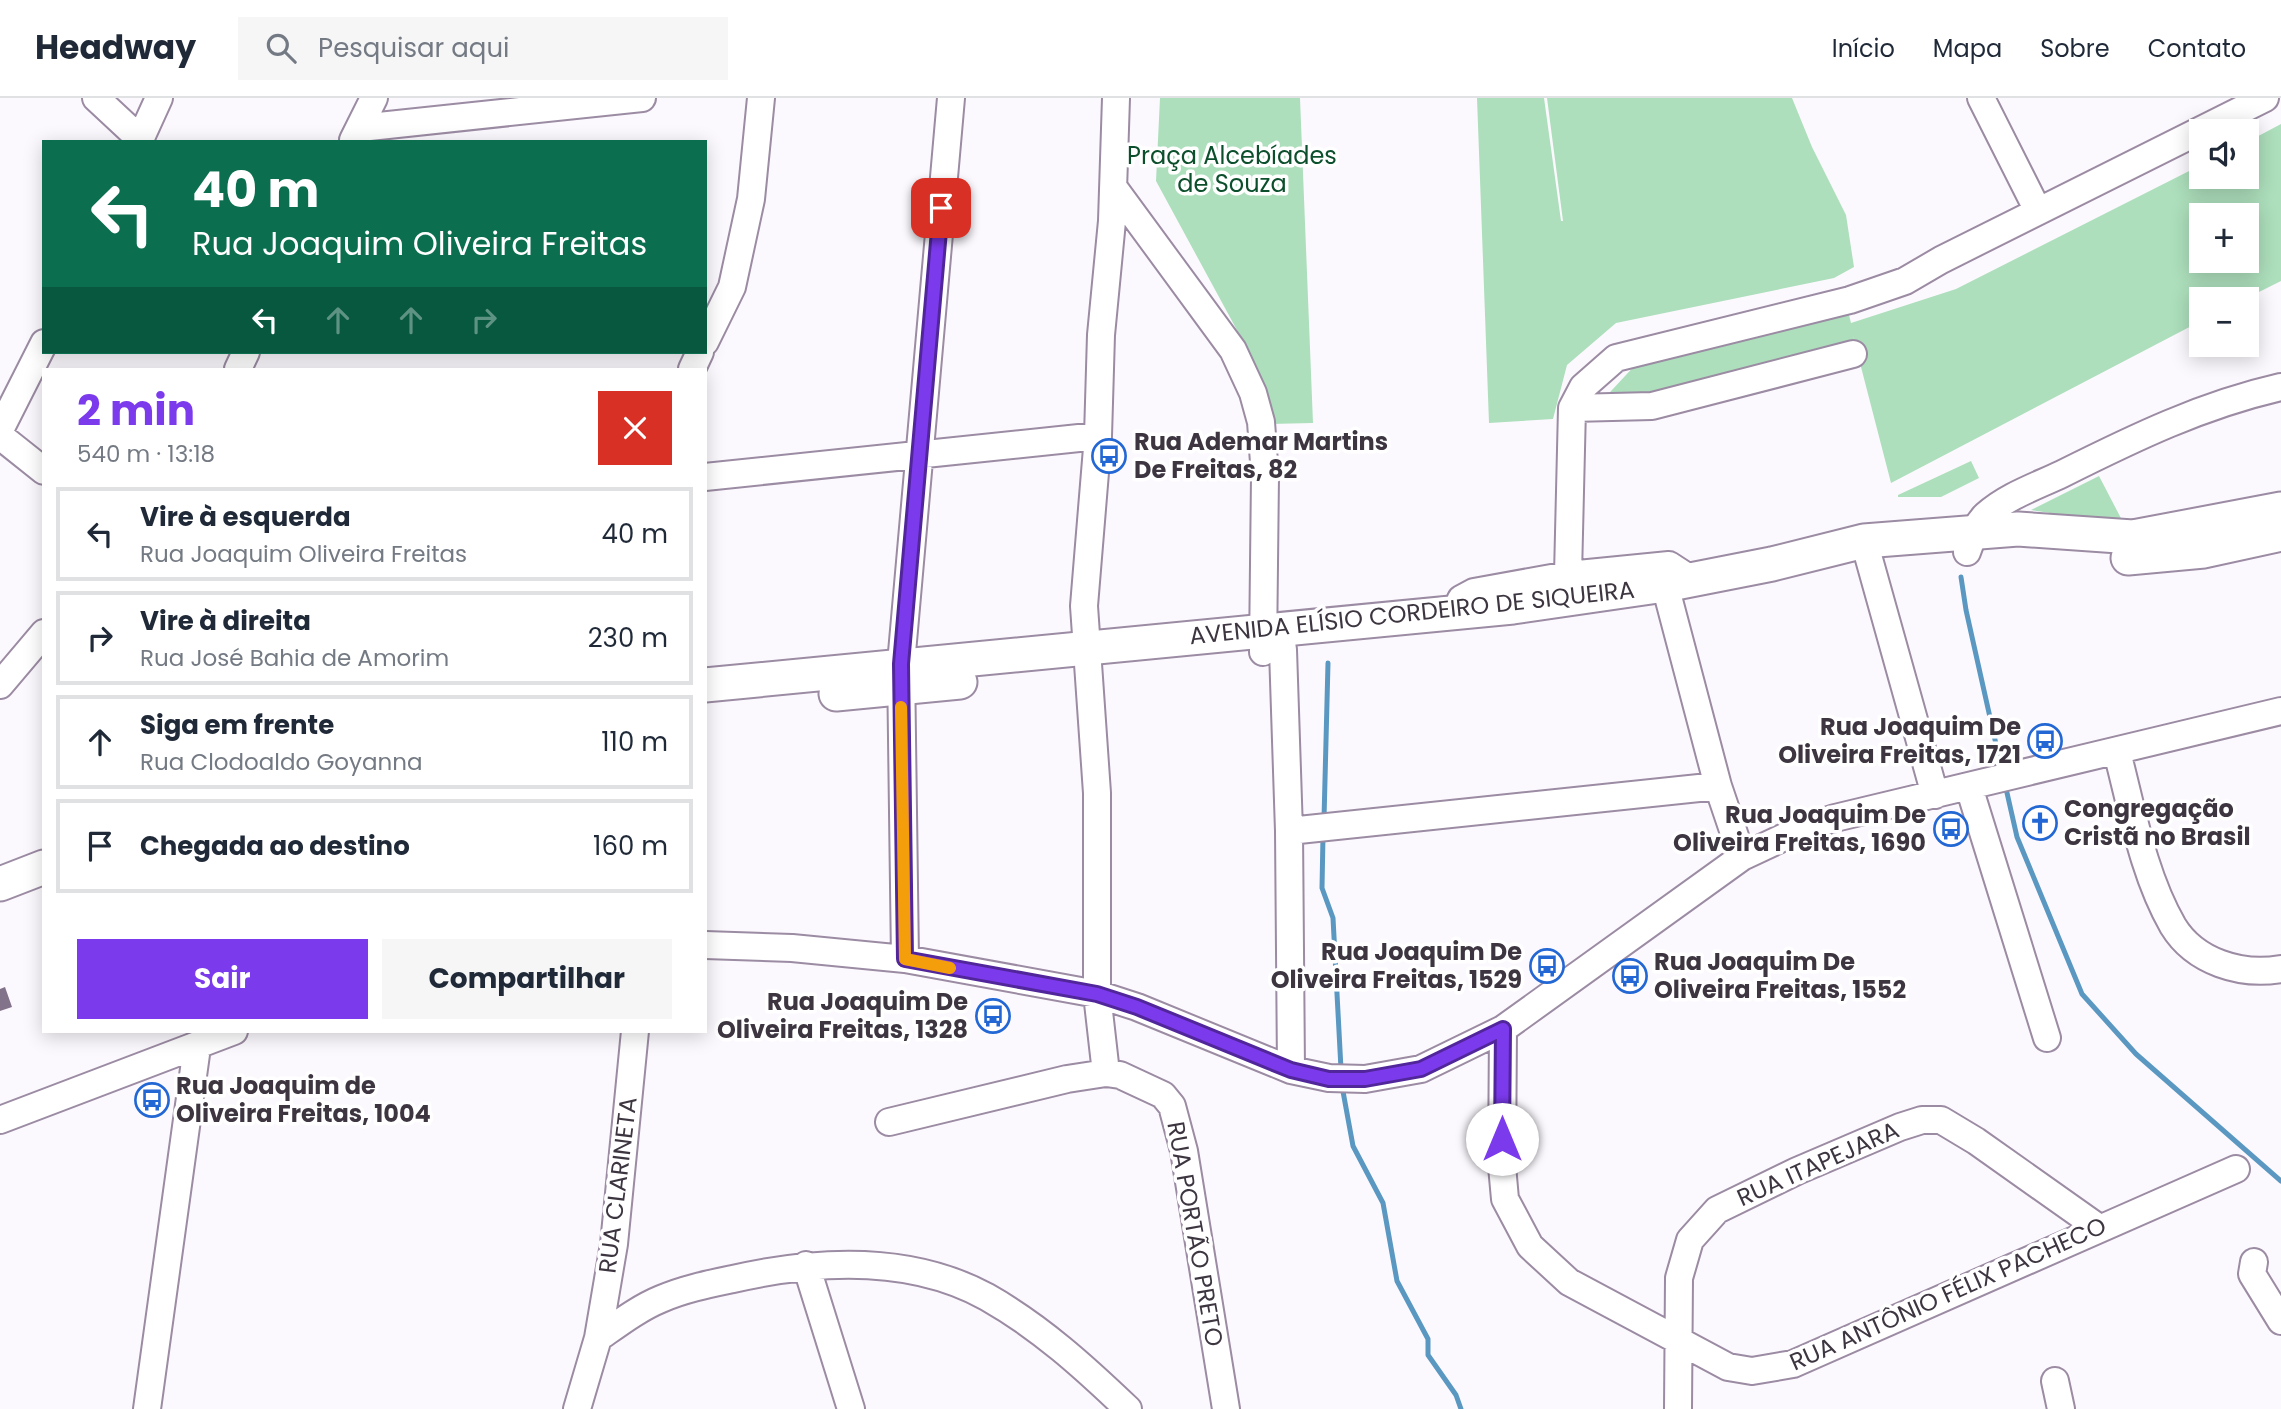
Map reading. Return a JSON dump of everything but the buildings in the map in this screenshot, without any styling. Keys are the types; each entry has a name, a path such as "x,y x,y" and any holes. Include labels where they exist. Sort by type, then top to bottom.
{"main road":[{"name":"AVENIDA ELÍSIO CORDEIRO DE SIQUEIRA","path":"707,685 901,676 1272,640 1587,621 1676,590 1772,564 1970,542 2018,529 2133,537 2281,509"},
{"name":"AVENIDA ELÍSIO CORDEIRO DE SIQUEIRA","path":"1970,542 2037,552 2137,558 2204,551 2281,534"},
{"name":"AVENIDA ELÍSIO CORDEIRO DE SIQUEIRA","path":"1272,640 1456,612 1676,590"},
{"name":"AVENIDA ELÍSIO CORDEIRO DE SIQUEIRA","path":"707,708 901,676"},
{"path":"0,859 42,844"},
{"path":"0,884 42,868"}],"street":[{"path":"96,98 138,140"},
{"path":"139,140 159,98"},
{"path":"356,135 374,98"},
{"path":"356,135 642,98"},
{"path":"707,338 732,287 751,199 761,98"},
{"path":"905,959 901,676 951,98"},
{"path":"1106,1073 1097,994 1097,793 1084,607 1098,436 1101,335 1112,221 1116,98"},
{"path":"1981,98 2038,211"},
{"path":"1568,575 1572,408 1583,387 1616,358 1798,314 1894,285 2265,98"},
{"path":"1114,188 1233,350 1253,393 1261,422 1272,640 1297,830 1299,1072"},
{"path":"1112,221 1141,225"},
{"path":"707,289 732,287"},
{"path":"0,430 42,347"},
{"path":"1572,408 1653,406 1853,354"},
{"path":"1970,542 1984,517 1999,505 2210,405 2281,387"},
{"path":"0,436 42,469"},
{"path":"707,477 1098,436"},
{"path":"1866,552 1935,795"},
{"path":"1456,612 1461,598 1474,592 1568,575 1669,565 1718,786 1742,857"},
{"path":"2,678 42,635"},
{"path":"707,945 792,948 905,959 1097,994 1137,1007 1299,1072 1349,1080 1365,1079 1421,1069 1503,1029 1742,857 1797,831 1835,818 2281,711"},
{"path":"2117,752 2147,865 2174,926 2191,946 2216,962 2237,970 2264,972 2281,969"},
{"path":"1979,785 2047,1038"},
{"path":"1297,830 1718,786"},
{"name":"RUA ANTÔNIO FÉLIX PACHECO","path":"1503,1029 1502,1166 1505,1199 1530,1246 1569,1282 1728,1367 1752,1371 1793,1364 2236,1169"},
{"path":"0,1120 229,1033"},
{"name":"RUA CLARINETA","path":"577,1409 598,1338 608,1277 635,1033"},
{"path":"147,1409 197,1047"},
{"name":"RUA PORTÃO PRETO","path":"889,1122 1067,1079 1106,1073 1154,1089 1172,1106 1190,1184 1226,1409"},
{"name":"RUA ITAPEJARA","path":"1678,1409 1679,1278 1690,1240 1717,1210 1797,1171 1922,1120 1941,1120 2099,1228"},
{"path":"2254,1262 2252,1274 2281,1321"},
{"path":"598,1338 660,1299 698,1286 806,1265 850,1264 914,1272 938,1277 985,1296 1053,1341 1128,1409"},
{"path":"806,1265 851,1409"},
{"path":"608,1277 617,1293 624,1298 637,1301 660,1299"},
{"path":"2055,1381 2061,1409"}],"green space":[{"name":"Praça Alcebíades de Souza","path":"1160,98 1300,98 1313,423 1270,424 1257,367 1156,181"},
{"path":"1477,98 1544,98 1563,221 1547,98 1792,98 1812,147 1846,215 1854,267 1834,278 1616,323 1567,365 1553,419 1489,423"},
{"path":"2281,124 2281,281 2259,292 2259,287 2189,287 2189,327 1891,483 1853,336 1855,346 1598,405 1639,361 1846,303 1851,323 1956,289 2189,171 2189,189 2259,189 2259,136"},
{"path":"1971,461 1979,478 1941,497 1898,497 1898,495"},
{"path":"2099,476 2124,524 2031,510"}],"waterway":[{"path":"1961,577 2002,771"},
{"path":"1324,819 1328,663"},
{"path":"2005,784 2017,837 2082,994 2136,1054 2281,1181"},
{"path":"1323,836 1322,888 1333,918 1341,1069"},
{"path":"1342,1086 1353,1146 1383,1203 1397,1281 1428,1339 1428,1355 1456,1395 1461,1409"}],"slow traffic":[{"path":"901,707 905,959 950,968"}],"place":[{"name":"Rua Ademar Martins De Freitas, 82","path":"1109,456"},
{"name":"Rua Joaquim De Oliveira Freitas, 1721","path":"2045,741"},
{"name":"Congregação Cristã no Brasil","path":"2040,823"},
{"name":"Rua Joaquim De Oliveira Freitas, 1690","path":"1951,829"},
{"name":"Rua Joaquim De Oliveira Freitas, 1529","path":"1547,966"},
{"name":"Rua Joaquim De Oliveira Freitas, 1552","path":"1630,976"},
{"name":"Rua Joaquim De Oliveira Freitas, 1328","path":"993,1016"},
{"name":"Rua Joaquim de Oliveira Freitas, 1004","path":"152,1100"}],"route":[{"path":"941,208 901,664 905,959 1097,994 1137,1007 1291,1070 1329,1079 1365,1079 1421,1069 1503,1029 1502,1139"}]}
